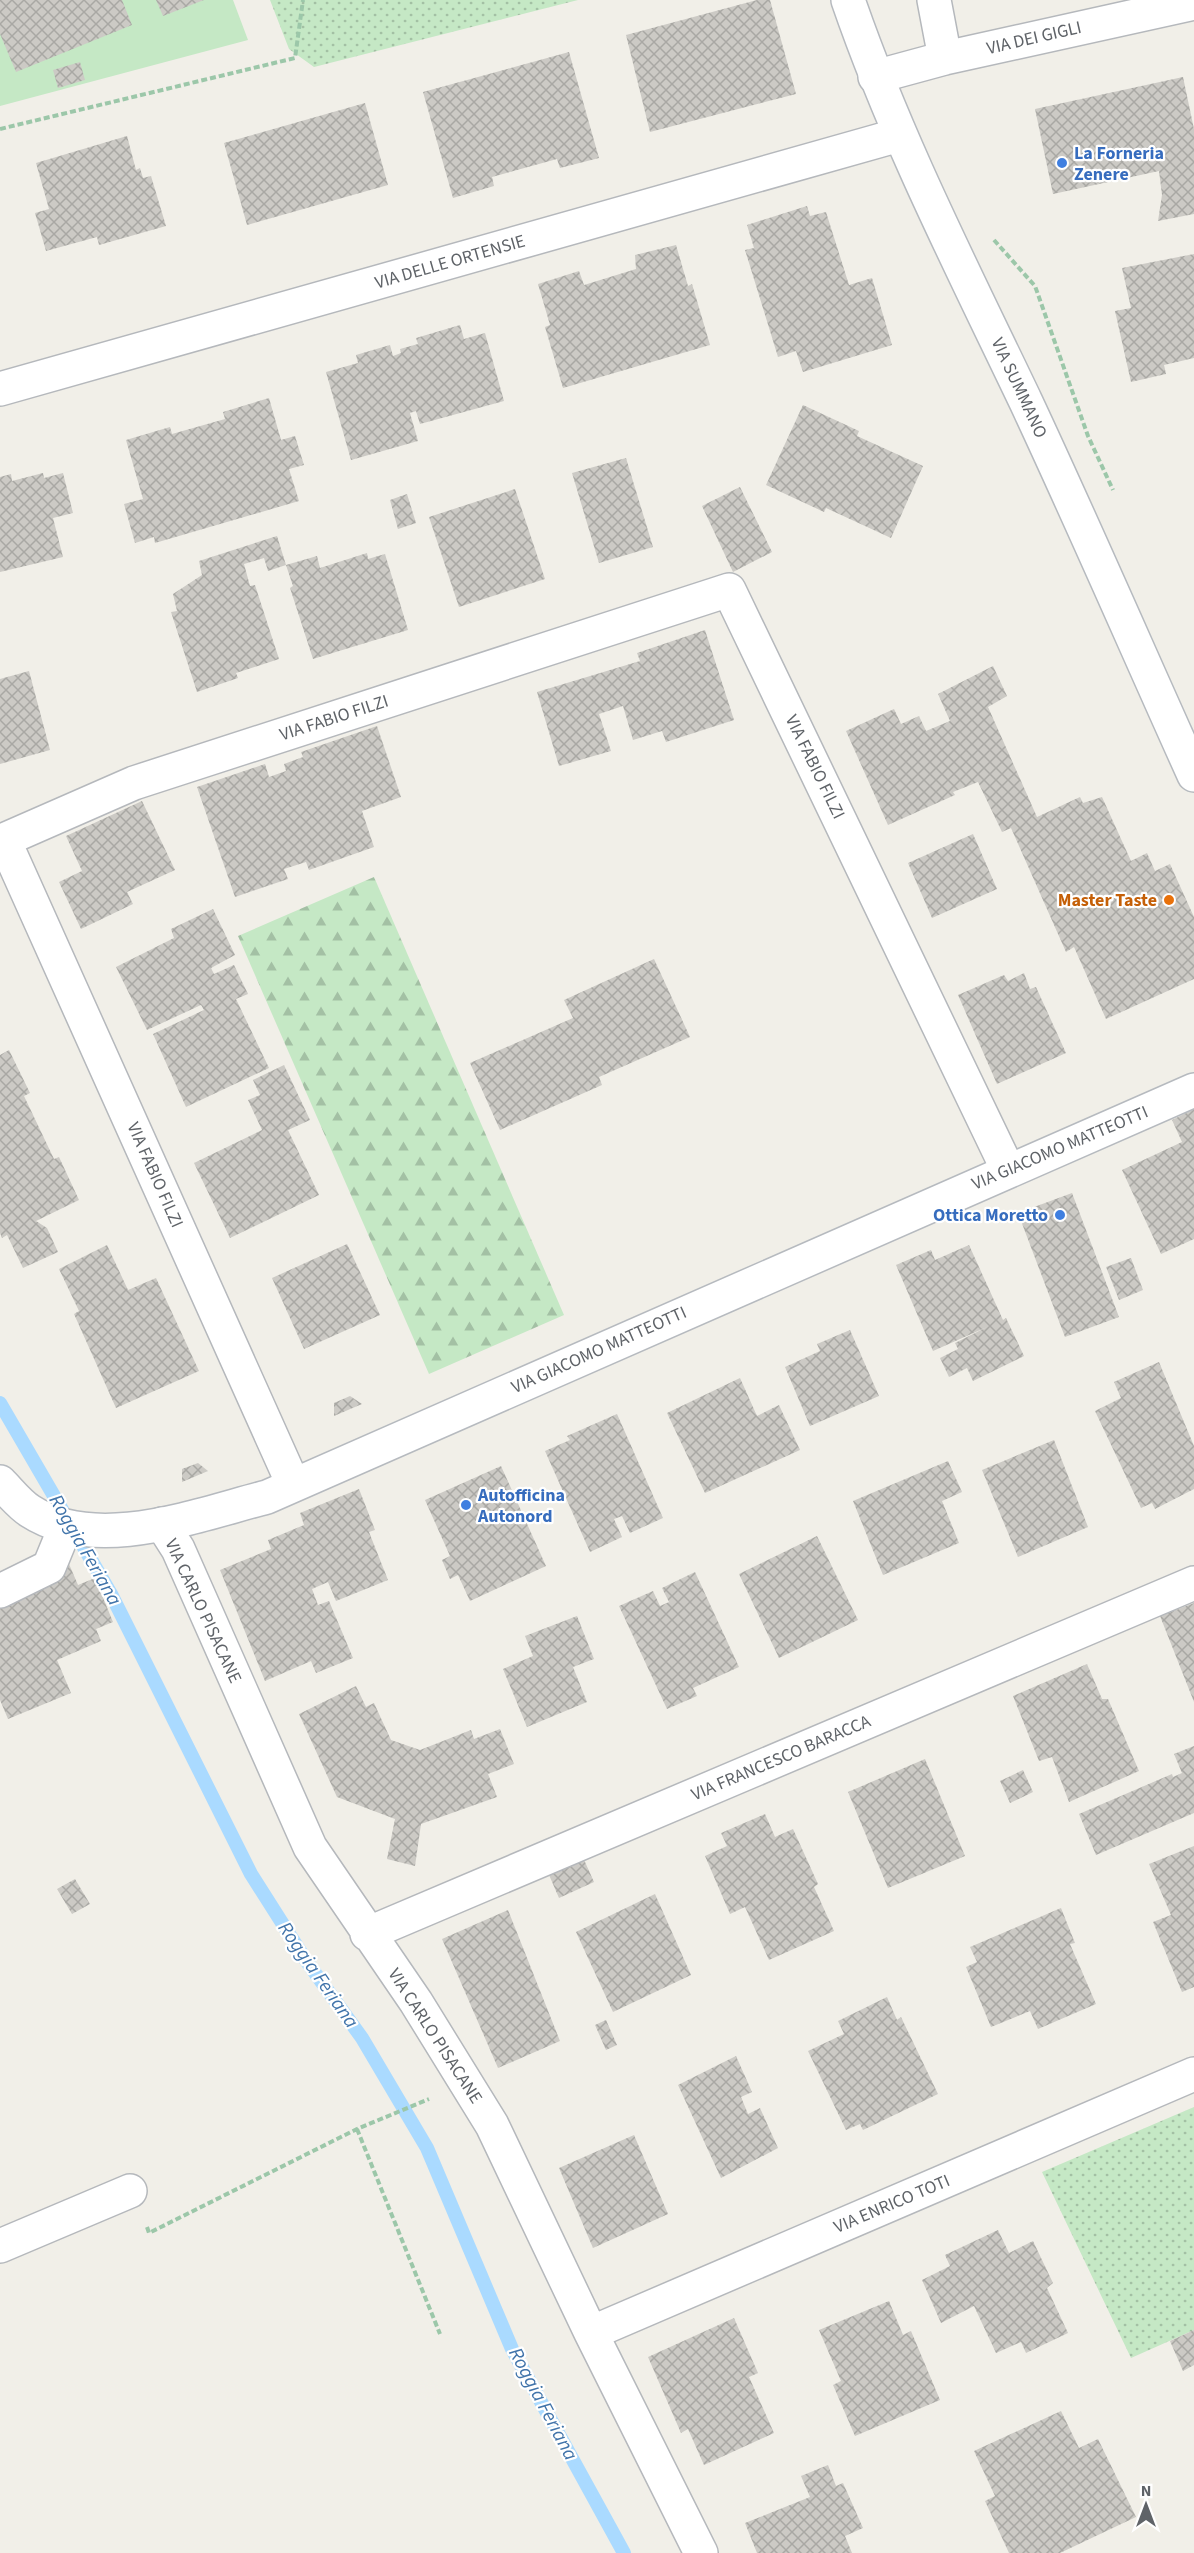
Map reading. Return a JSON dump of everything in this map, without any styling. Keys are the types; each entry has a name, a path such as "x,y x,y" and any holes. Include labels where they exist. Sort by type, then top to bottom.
{"street":[{"name":"VIA SUMMANO","path":"848,0 875,77 899,135 1055,465 1194,775"},
{"path":"934,0 945,58"},
{"name":"VIA DEI GIGLI","path":"875,77 945,58 1194,3"},
{"name":"VIA DELLE ORTENSIE","path":"0,389 899,135"},
{"name":"VIA FABIO FILZI","path":"294,1484 4,840 123,788 729,590 1008,1170"},
{"name":"VIA GIACOMO MATTEOTTI","path":"0,1482 29,1511 65,1528 146,1527 267,1497 1194,1090"},
{"name":"VIA CARLO PISACANE","path":"146,1527 178,1549 310,1847 367,1934 416,2002 492,2125 591,2333 701,2553"},
{"path":"0,1591 49,1567 65,1528"},
{"name":"VIA FRANCESCO BARACCA","path":"367,1934 1194,1583"},
{"name":"VIA ENRICO TOTI","path":"591,2333 1194,2074"},
{"path":"0,2246 130,2191"}],"path":[{"path":"0,129 295,58 303,0"},
{"path":"990,235 1035,286 1088,436"},
{"path":"130,2191 149,2233 357,2129 439,2095"},
{"path":"357,2129 440,2334"}],"green space":[{"path":"0,0 233,0 248,40 0,106"},
{"path":"270,0 578,0 314,67 289,49"},
{"path":"374,877 564,1315 429,1374 238,936"},
{"path":"1194,2107 1194,2330 1131,2358 1042,2172"}],"building":[{"path":"0,0 122,0 132,25 16,72 0,34"},
{"path":"156,0 204,0 163,16"},
{"path":"757,0 770,0 796,94 650,132 626,35"},
{"path":"569,52 599,158 560,168 557,159 492,177 494,186 453,198 423,92"},
{"path":"80,62 85,80 58,88 53,70"},
{"path":"1183,77 1194,129 1194,214 1158,221 1162,195 1159,171 1053,194 1035,109"},
{"path":"365,103 388,185 247,225 224,143"},
{"path":"127,136 136,170 140,168 143,178 151,176 166,226 99,245 97,237 46,251 35,213 49,209 36,163"},
{"path":"807,206 810,216 826,212 849,285 872,278 892,345 803,372 796,351 778,357 745,250 754,248 747,225"},
{"path":"676,245 688,286 692,284 710,345 563,388 545,327 550,325 538,284 579,271 584,285 636,269 635,255"},
{"path":"1194,254 1194,358 1164,365 1166,374 1131,382 1115,311 1131,308 1122,268"},
{"path":"460,325 464,339 485,333 504,401 420,424 416,411 410,413 418,441 351,460 326,372 358,363 356,355 390,345 393,356 401,353 400,349 418,344 416,338"},
{"path":"269,398 281,440 295,436 304,465 289,469 299,501 155,543 154,537 135,543 124,504 143,499 126,440 170,427 172,434 225,419 223,412"},
{"path":"803,405 859,431 857,436 923,466 891,538 826,508 824,512 766,485"},
{"path":"626,458 653,547 599,563 572,473"},
{"path":"43,473 44,478 63,473 73,513 53,518 63,557 0,572 0,477 11,474 12,481"},
{"path":"740,487 772,552 733,572 702,506"},
{"path":"515,489 545,579 459,607 429,517"},
{"path":"407,494 416,523 398,529 390,500"},
{"path":"277,536 286,565 268,571 264,558 244,564 250,586 255,585 279,659 236,673 238,678 197,692 171,612 177,611 173,594 202,575 199,561"},
{"path":"367,553 368,559 385,554 408,630 313,659 290,588 293,586 286,565 317,556 320,568"},
{"path":"705,630 734,720 666,742 662,731 633,740 623,706 599,714 611,751 559,766 537,692 640,661 637,653"},
{"path":"993,666 1007,696 988,707 1037,817 1080,797 1083,803 1102,797 1131,861 1147,853 1155,871 1170,864 1194,917 1194,979 1106,1019 1074,947 1066,952 1011,828 1002,832 978,782 953,792 955,795 888,825 846,731 894,709 901,724 919,716 926,731 950,721 938,694"},
{"path":"29,671 50,750 0,764 0,679"},
{"path":"377,726 401,797 362,811 374,847 309,870 306,862 284,869 288,879 235,897 197,787 265,764 269,777 286,771 284,764 303,757 301,752"},
{"path":"142,801 175,870 127,892 133,904 81,929 59,882 82,871 66,836"},
{"path":"973,834 997,889 932,918 908,863"},
{"path":"213,909 235,955 211,968 214,974 234,965 248,994 236,999 269,1068 186,1107 153,1034 204,1010 201,1005 147,1030 116,967 174,938 171,929"},
{"path":"654,959 690,1037 599,1077 602,1085 500,1130 470,1063 573,1018 564,1000"},
{"path":"1024,973 1030,989 1036,987 1066,1053 997,1084 958,995 1004,975 1008,981"},
{"path":"9,1050 30,1093 24,1096 54,1159 59,1157 79,1200 36,1221 47,1228 58,1252 23,1268 7,1235 2,1238 0,1233 0,1055"},
{"path":"284,1065 310,1120 288,1130 319,1195 230,1238 194,1163 262,1130 248,1100 260,1095 253,1080"},
{"path":"1194,1109 1194,1239 1161,1254 1122,1170 1182,1142 1172,1120"},
{"path":"1072,1193 1119,1317 1065,1337 1018,1213"},
{"path":"347,1244 380,1315 304,1349 272,1278"},
{"path":"107,1245 128,1290 156,1278 199,1371 116,1408 74,1314 79,1311 59,1269"},
{"path":"969,1245 1003,1320 1006,1318 1024,1356 973,1381 967,1368 949,1377 940,1358 958,1349 955,1343 987,1327 933,1351 896,1265 931,1250 935,1260"},
{"path":"1131,1258 1143,1290 1119,1300 1106,1267"},
{"path":"850,1330 879,1396 810,1426 785,1367 820,1351 817,1344"},
{"path":"1159,1362 1194,1446 1194,1489 1155,1509 1152,1503 1141,1508 1095,1411 1121,1398 1114,1382"},
{"path":"740,1378 757,1416 779,1405 800,1450 705,1493 667,1413"},
{"path":"350,1396 362,1404 334,1416 334,1403"},
{"path":"617,1414 663,1518 630,1533 622,1516 614,1519 622,1537 590,1552 545,1451 570,1440 567,1436"},
{"path":"1054,1440 1088,1527 1018,1557 982,1470"},
{"path":"948,1461 962,1492 942,1501 959,1543 883,1575 853,1501"},
{"path":"198,1463 208,1471 182,1482 182,1469"},
{"path":"501,1466 546,1566 470,1601 458,1575 450,1579 442,1560 450,1556 425,1500"},
{"path":"359,1489 375,1530 369,1532 388,1580 336,1601 328,1582 312,1589 318,1605 329,1601 353,1658 316,1673 311,1661 265,1681 220,1570 271,1549 268,1540 304,1525 300,1513"},
{"path":"817,1536 858,1620 779,1658 739,1574"},
{"path":"69,1564 78,1585 95,1578 113,1622 96,1629 101,1641 57,1660 71,1693 8,1719 0,1700 0,1594"},
{"path":"695,1572 739,1667 693,1688 697,1696 667,1709 619,1606 653,1591 660,1606 669,1602 662,1588"},
{"path":"1194,1603 1194,1702 1160,1616"},
{"path":"577,1616 594,1659 573,1667 587,1702 527,1727 503,1669 533,1656 525,1636"},
{"path":"1087,1664 1102,1699 1108,1699 1139,1771 1069,1802 1052,1757 1039,1761 1013,1696"},
{"path":"356,1686 366,1707 374,1703 391,1740 420,1750 471,1730 474,1739 500,1729 514,1764 488,1774 497,1797 421,1824 415,1866 387,1859 395,1819 337,1797 299,1714"},
{"path":"1194,1746 1194,1813 1096,1855 1079,1814 1172,1774 1173,1777 1182,1773 1174,1754"},
{"path":"925,1759 965,1856 888,1888 848,1792"},
{"path":"1023,1770 1033,1792 1010,1803 1000,1781"},
{"path":"765,1814 775,1837 793,1829 818,1884 814,1887 834,1931 769,1960 745,1907 730,1914 705,1856 727,1846 721,1833"},
{"path":"1194,1846 1194,1987 1182,1992 1153,1922 1171,1915 1149,1864"},
{"path":"581,1853 594,1882 559,1898 546,1868"},
{"path":"75,1879 90,1904 72,1914 57,1889"},
{"path":"655,1894 691,1975 613,2012 576,1932"},
{"path":"1061,1908 1075,1943 1070,1944 1096,2004 1038,2029 1030,2011 991,2027 966,1967 977,1962 970,1947"},
{"path":"508,1910 560,2041 498,2068 442,1939"},
{"path":"887,1997 897,2020 901,2017 938,2094 863,2130 860,2124 846,2130 808,2051 844,2034 838,2021"},
{"path":"606,2020 617,2045 606,2050 595,2025"},
{"path":"736,2056 752,2092 741,2097 748,2114 760,2108 778,2148 721,2178 678,2085"},
{"path":"634,2135 668,2214 593,2248 559,2168"},
{"path":"998,2230 1009,2253 1033,2241 1053,2283 1047,2288 1068,2333 1026,2353 1021,2342 996,2353 974,2306 941,2323 922,2280 950,2266 945,2255"},
{"path":"889,2301 903,2335 911,2331 940,2400 855,2436 833,2385 841,2381 819,2330"},
{"path":"734,2318 758,2373 749,2377 774,2433 704,2465 688,2429 681,2433 648,2357"},
{"path":"1194,2330 1194,2365 1183,2371 1170,2341"},
{"path":"1061,2411 1079,2448 1098,2439 1136,2517 1060,2553 1009,2553 985,2501 995,2496 974,2451"},
{"path":"828,2465 836,2486 843,2483 863,2528 845,2536 852,2553 757,2553 745,2523 810,2497 801,2476"}],"waterway":[{"name":"Roggia Feriana","path":"0,1403 111,1594 251,1874 305,1959 362,2038 427,2148 512,2349 624,2553"}],"place":[{"name":"La Forneria Zenere","path":"1062,163"},
{"name":"Master Taste","path":"1169,900"},
{"name":"Ottica Moretto","path":"1060,1215"},
{"name":"Autofficina Autonord","path":"466,1505"}]}
